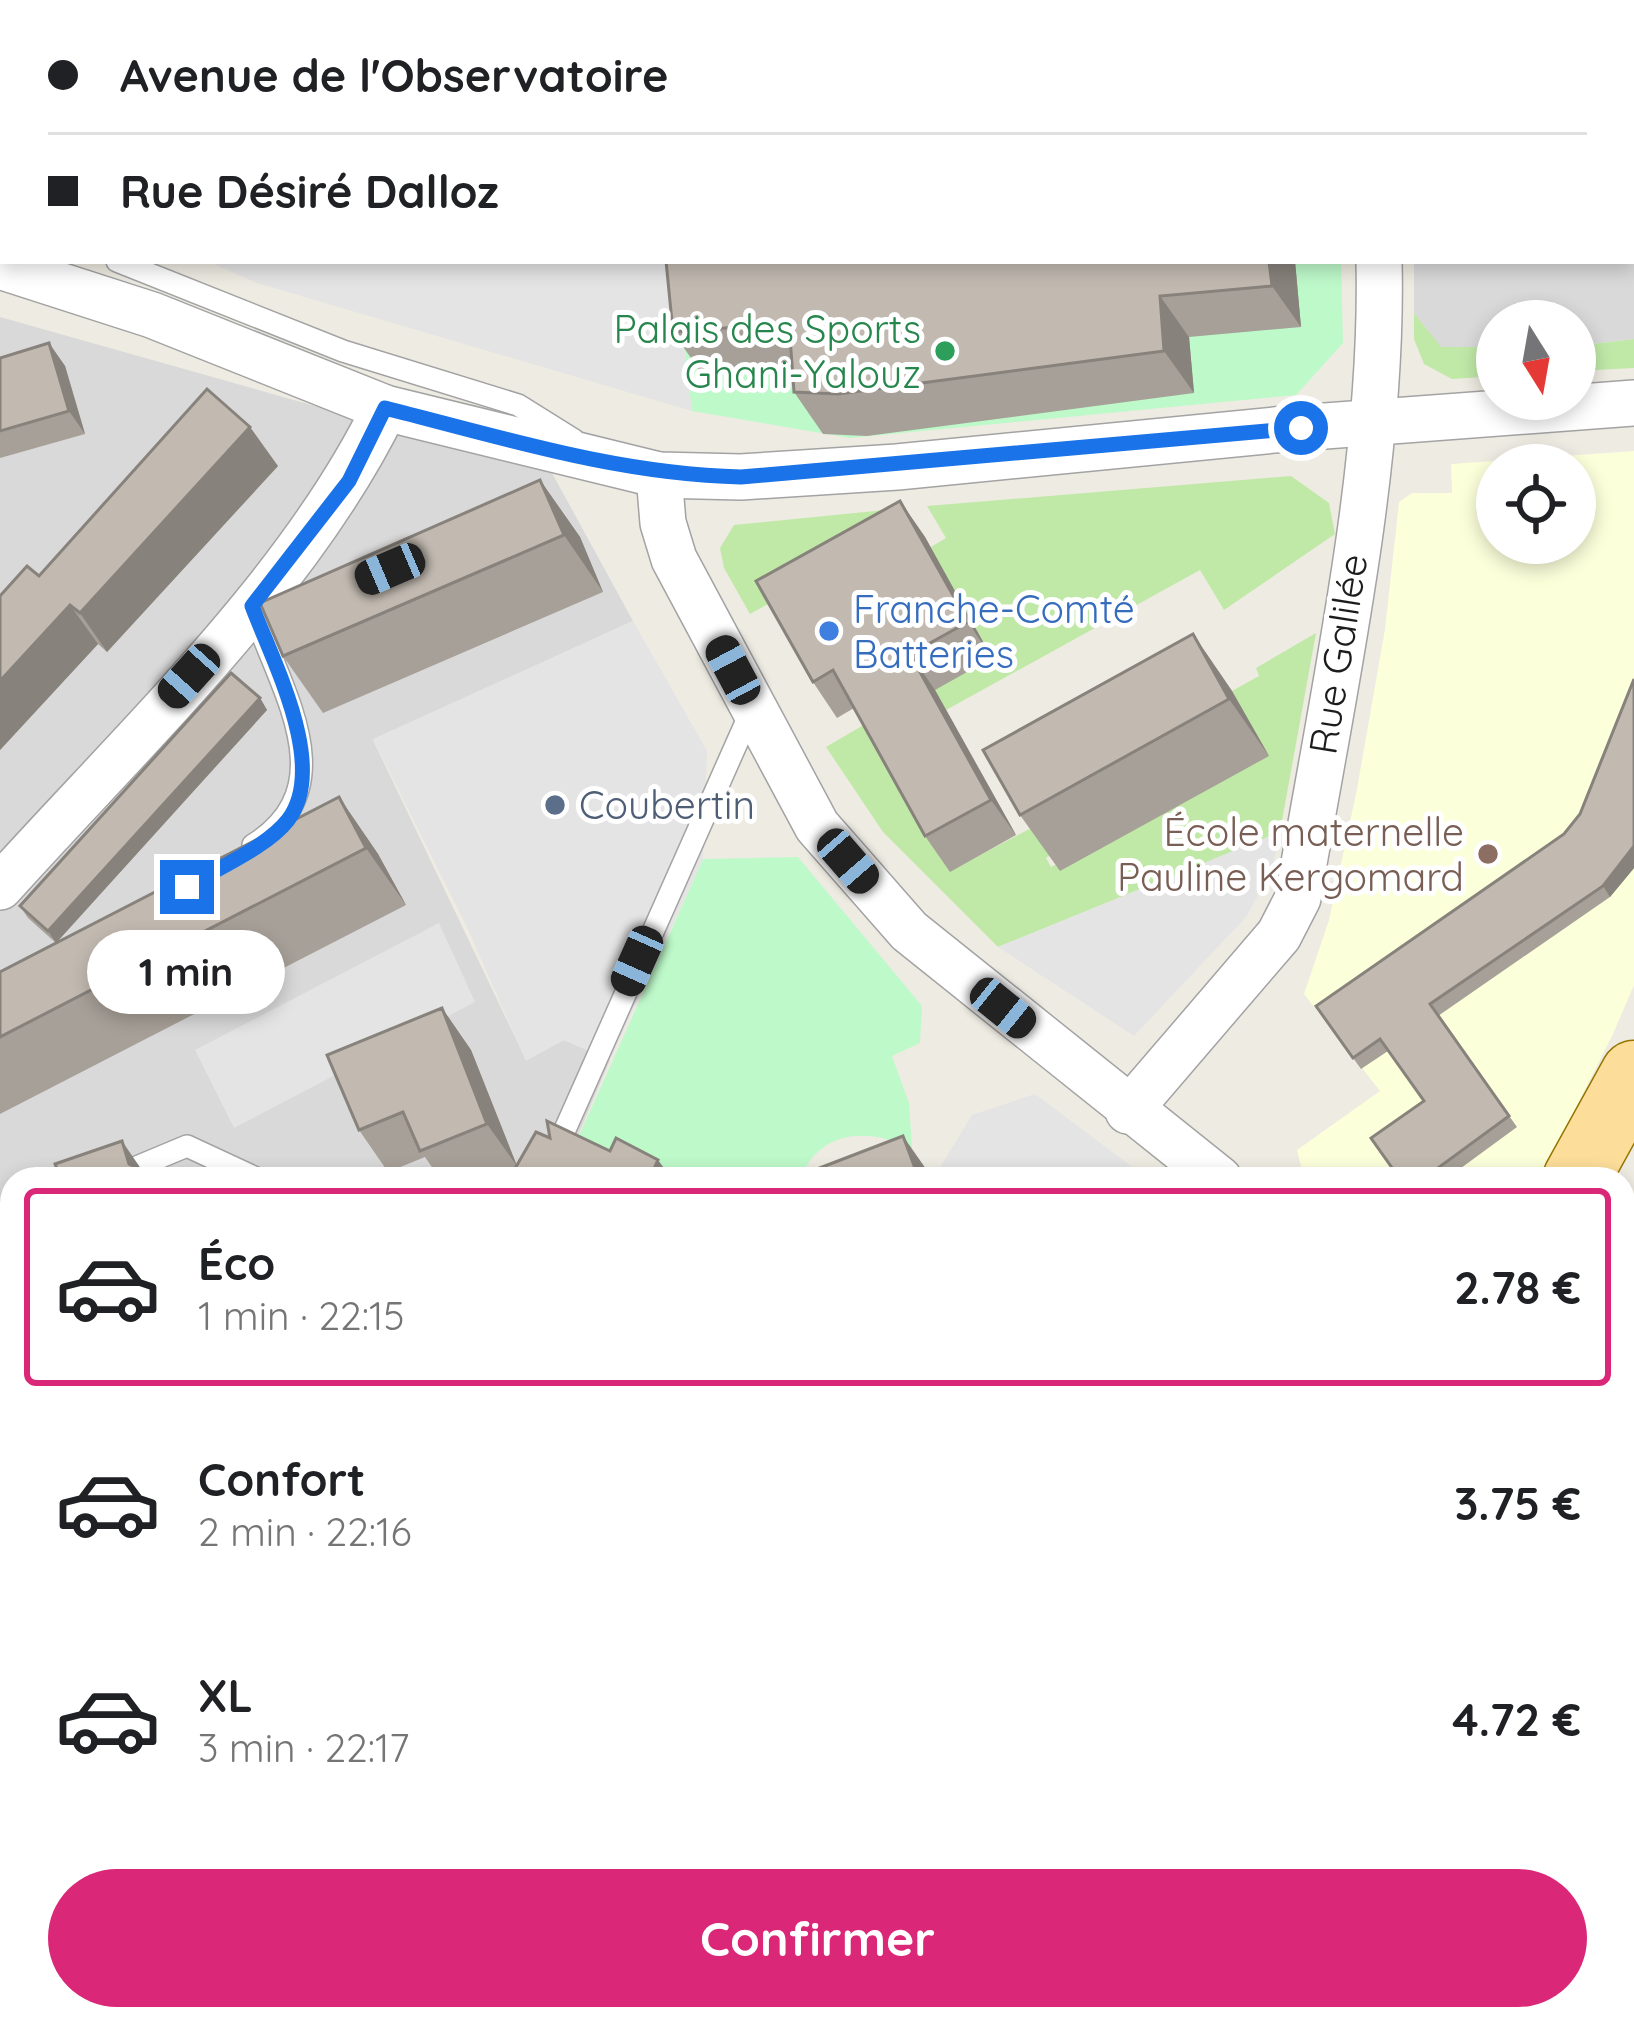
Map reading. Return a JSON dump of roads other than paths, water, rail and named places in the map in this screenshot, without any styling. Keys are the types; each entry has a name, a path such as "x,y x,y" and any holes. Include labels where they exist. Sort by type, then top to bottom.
{"main road":[{"path":"1583,1167 1634,1074"}],"street":[{"name":"Rue Galilée","path":"1128,1111 1279,935 1298,898 1351,586 1370,424 1379,264"},
{"path":"0,266 152,315 385,408 637,470 741,477 897,467 1634,404"},
{"path":"0,886 269,604 349,481 385,408"},
{"path":"637,470 663,523 674,559 817,826 909,931 1203,1167"}],"lane":[{"path":"125,264 343,351 518,406 637,470"},
{"path":"226,862 289,819 301,782 302,745 269,604"},
{"path":"550,1167 753,706"},
{"path":"137,1167 187,1146 232,1167"}],"place":[{"name":"Palais des Sports Ghani-Yalouz","path":"945,351"},
{"name":"Franche-Comté Batteries","path":"829,631"},
{"name":"Coubertin","path":"555,805"},
{"name":"École maternelle Pauline Kergomard","path":"1488,854"}]}
